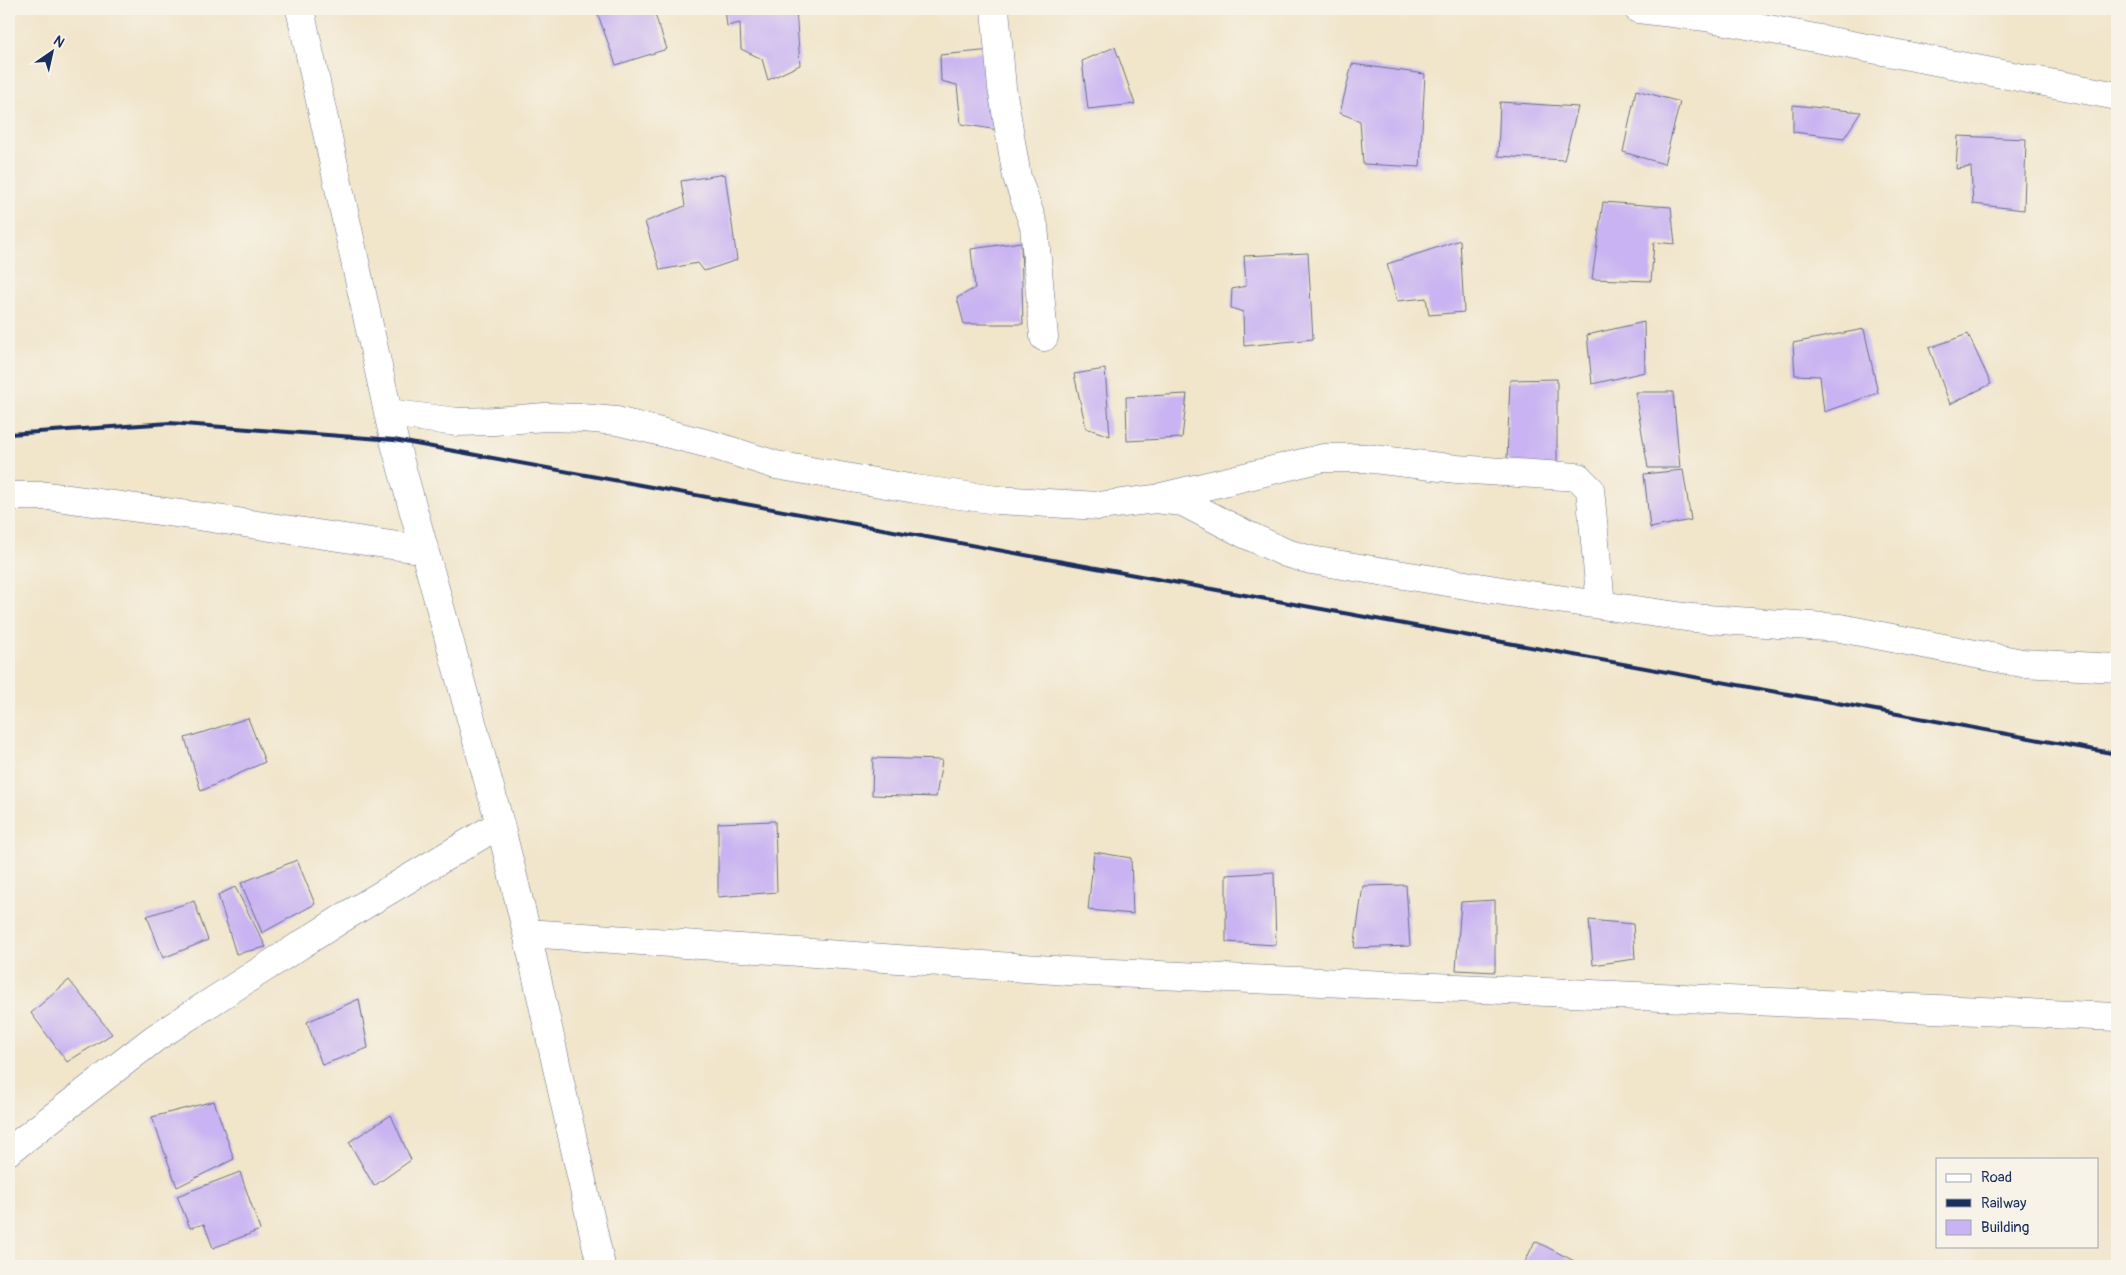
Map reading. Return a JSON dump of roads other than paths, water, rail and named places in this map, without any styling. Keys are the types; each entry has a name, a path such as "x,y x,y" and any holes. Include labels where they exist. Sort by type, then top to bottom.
{"street":[{"path":"300,9 394,440 500,824 527,933 600,1266"},
{"path":"995,9 1002,88 1017,177 1034,226 1044,337"},
{"path":"1638,9 1706,13 2117,96"},
{"path":"389,413 457,422 544,417 617,421 713,446 776,465 915,490 997,500 1100,506 1155,499 1324,458 1365,458 1457,470 1578,477 1590,489 1601,605"},
{"path":"9,496 48,496 214,518 425,550"},
{"path":"1155,499 1183,502 1286,553 1311,560 1692,618 1840,628 2022,663 2117,668"},
{"path":"9,1151 155,1038 346,916 500,824"},
{"path":"527,933 1068,971 2117,1017"}],"railway":[{"path":"9,434 170,423 394,440 2117,754"}]}
